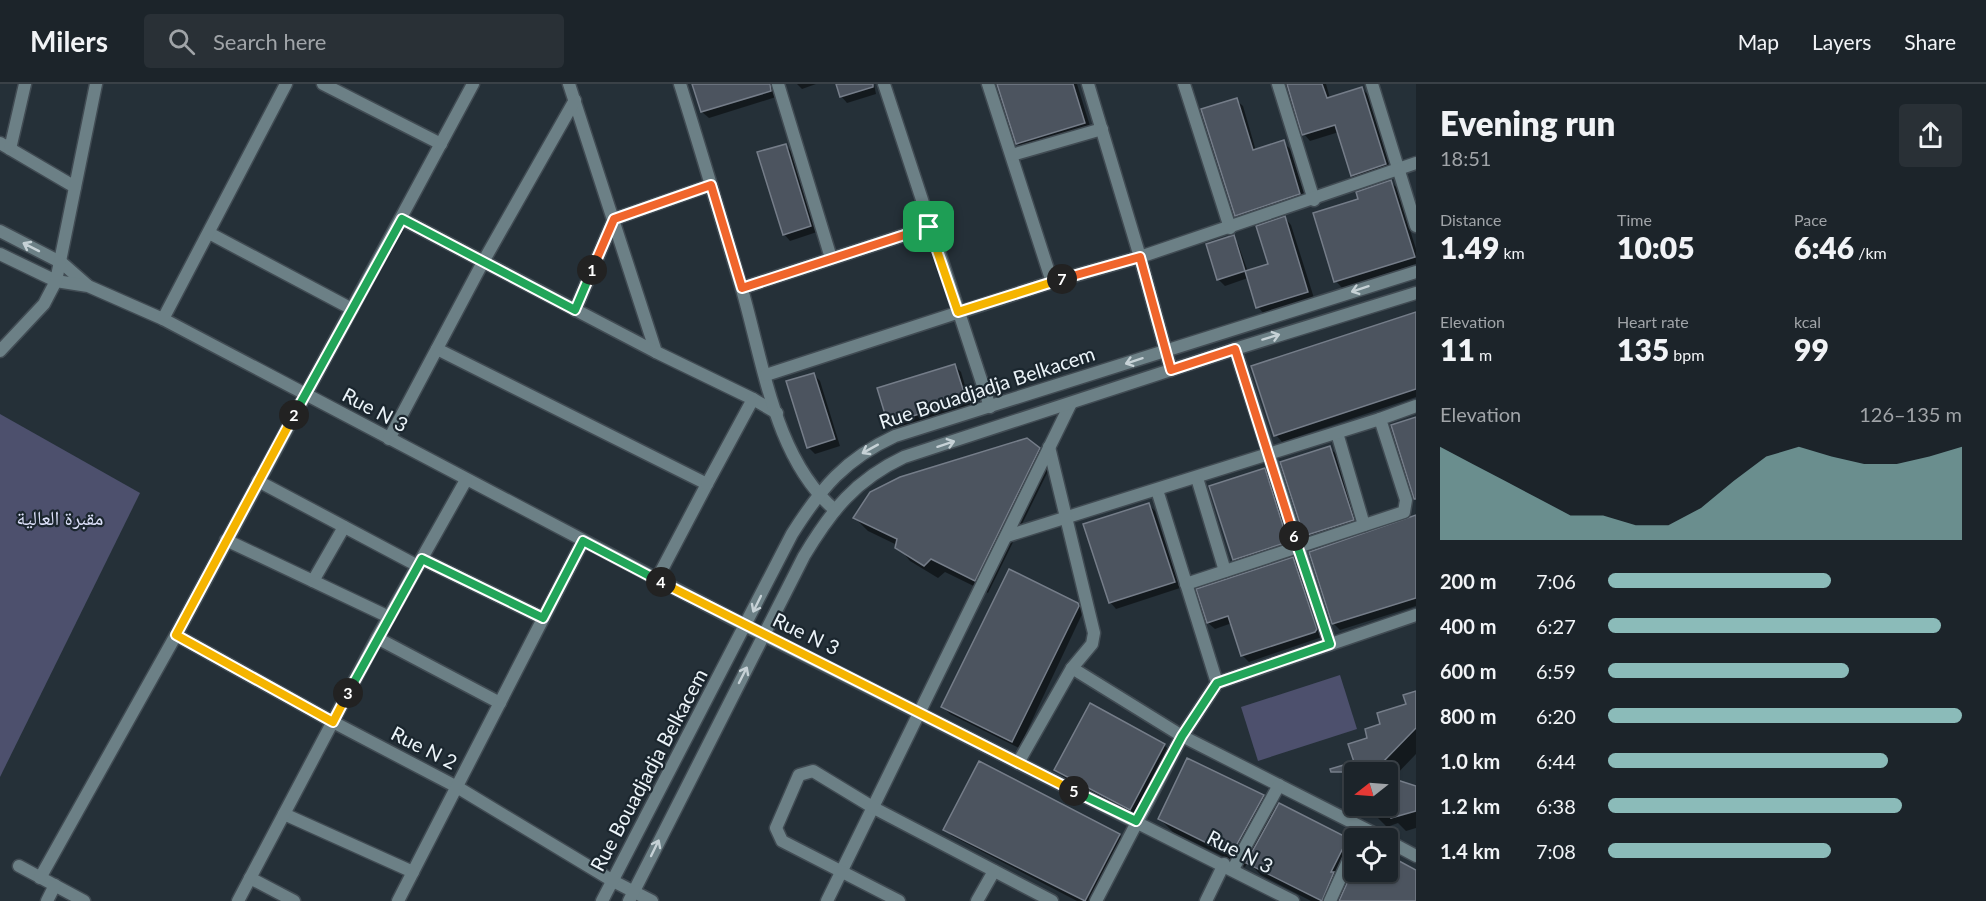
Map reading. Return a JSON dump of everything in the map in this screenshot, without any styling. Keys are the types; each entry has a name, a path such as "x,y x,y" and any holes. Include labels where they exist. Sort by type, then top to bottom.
{"street":[{"path":"25,84 5,146 75,187"},
{"path":"0,351 44,304 56,281 62,262 96,84"},
{"path":"164,319 286,84"},
{"path":"323,84 441,144"},
{"path":"40,878 176,635 473,84"},
{"path":"569,84 656,352"},
{"path":"680,84 777,413 796,463 818,495 835,510"},
{"path":"778,84 831,258"},
{"path":"884,84 929,227 990,407"},
{"path":"988,84 1052,282"},
{"path":"1088,84 1171,370"},
{"path":"1184,84 1230,228"},
{"path":"1278,84 1314,200"},
{"path":"1372,84 1416,226"},
{"path":"389,439 483,262 575,100"},
{"path":"1012,155 1102,129"},
{"path":"766,375 1052,282 1230,228 1416,163"},
{"path":"575,310 614,219 711,185"},
{"path":"402,219 777,413"},
{"path":"742,288 929,227"},
{"path":"0,231 62,262 88,286"},
{"path":"209,233 352,309"},
{"path":"0,254 56,281 88,286"},
{"name":"Rue Bouadjadja Belkacem","path":"602,901 792,534 818,495 853,459 895,436 1416,272"},
{"name":"Rue N 3","path":"88,286 164,319 746,626 1293,901"},
{"name":"Rue Bouadjadja Belkacem","path":"632,896 804,556 835,510 864,479 904,457 1235,349 1416,293"},
{"path":"437,349 707,484"},
{"path":"1235,349 1330,644"},
{"path":"657,579 753,399"},
{"path":"827,901 1071,403"},
{"path":"1006,536 1337,434 1416,406"},
{"path":"1186,584 1402,513 1406,507 1380,418"},
{"path":"1337,434 1364,525"},
{"path":"1018,763 1072,668 1092,644 1094,633 1049,447"},
{"path":"1197,478 1225,571"},
{"path":"238,901 377,639 466,480"},
{"path":"258,481 344,526 543,618"},
{"path":"1157,490 1217,683"},
{"path":"313,581 344,526"},
{"path":"226,540 389,617"},
{"path":"398,901 583,541"},
{"path":"1096,901 1182,736 1217,683 1416,615"},
{"name":"Rue N 2","path":"176,635 333,722 457,787 613,881 632,896 652,901"},
{"path":"377,639 500,703"},
{"path":"1072,668 1182,736 1279,786 1351,828"},
{"path":"899,901 782,841 778,836 776,828 799,775 813,771 874,808 1052,901"},
{"path":"1206,901 1279,786"},
{"path":"284,814 413,872"},
{"path":"1398,846 1416,856"},
{"path":"19,866 84,901"},
{"path":"1330,901 1344,870"},
{"path":"977,901 994,871"},
{"path":"250,878 294,901"},
{"path":"47,901 55,885"}],"green space":[{"name":"مقبرة العالية","path":"0,414 140,493 0,777"},
{"path":"1340,675 1357,729 1258,761 1241,707"}],"building":[{"path":"692,84 770,84 771,91 701,112"},
{"path":"836,84 873,84 873,87 840,97"},
{"path":"997,84 1073,84 1085,123 1016,144"},
{"path":"1287,84 1322,84 1327,98 1362,87 1386,164 1351,176 1335,125 1302,135"},
{"path":"1237,98 1253,150 1284,140 1300,194 1235,216 1201,109"},
{"path":"786,144 811,226 783,235 757,152"},
{"path":"1391,180 1415,257 1334,282 1313,213 1358,199 1356,192"},
{"path":"1285,216 1308,292 1256,308 1245,271 1268,264 1256,226"},
{"path":"1234,235 1245,271 1217,280 1206,244"},
{"path":"1416,312 1416,389 1274,436 1251,366"},
{"path":"955,364 966,399 888,424 877,388"},
{"path":"814,373 835,439 807,448 786,381"},
{"path":"1416,417 1416,499 1414,499 1391,425"},
{"path":"1027,438 1040,448 975,581 931,559 924,566 895,548 897,539 853,518 870,492 900,477"},
{"path":"1330,446 1354,520 1304,536 1280,462"},
{"path":"1265,468 1288,542 1233,560 1209,486"},
{"path":"1149,503 1175,582 1109,603 1083,524"},
{"path":"1416,515 1416,598 1332,624 1309,552"},
{"path":"1293,557 1317,629 1315,632 1241,656 1228,616 1207,623 1196,589"},
{"path":"1009,569 1078,603 1079,606 1012,742 941,707"},
{"path":"1416,691 1416,728 1383,762 1354,762 1348,744 1367,738 1365,729 1380,724 1377,713 1406,704 1403,695"},
{"path":"1090,703 1165,744 1130,810 1054,770"},
{"path":"1187,758 1264,795 1231,855 1158,819"},
{"path":"979,761 1120,834 1085,901 943,830"},
{"path":"1344,765 1344,772 1331,772 1330,769"},
{"path":"1398,780 1416,786 1416,811 1391,818 1390,816 1398,816"},
{"path":"1279,803 1344,836 1344,846 1331,872 1334,872 1322,901 1246,863"},
{"path":"1398,860 1416,870 1416,901 1339,901 1348,882 1398,882"}],"route":[{"path":"711,185 742,288 929,227 958,312 1140,257 1171,370 1235,349 1330,644 1217,683 1182,736 1136,821 750,628 583,541 543,618 422,559 333,722 176,635 402,219 575,310 614,219 711,185"}]}
